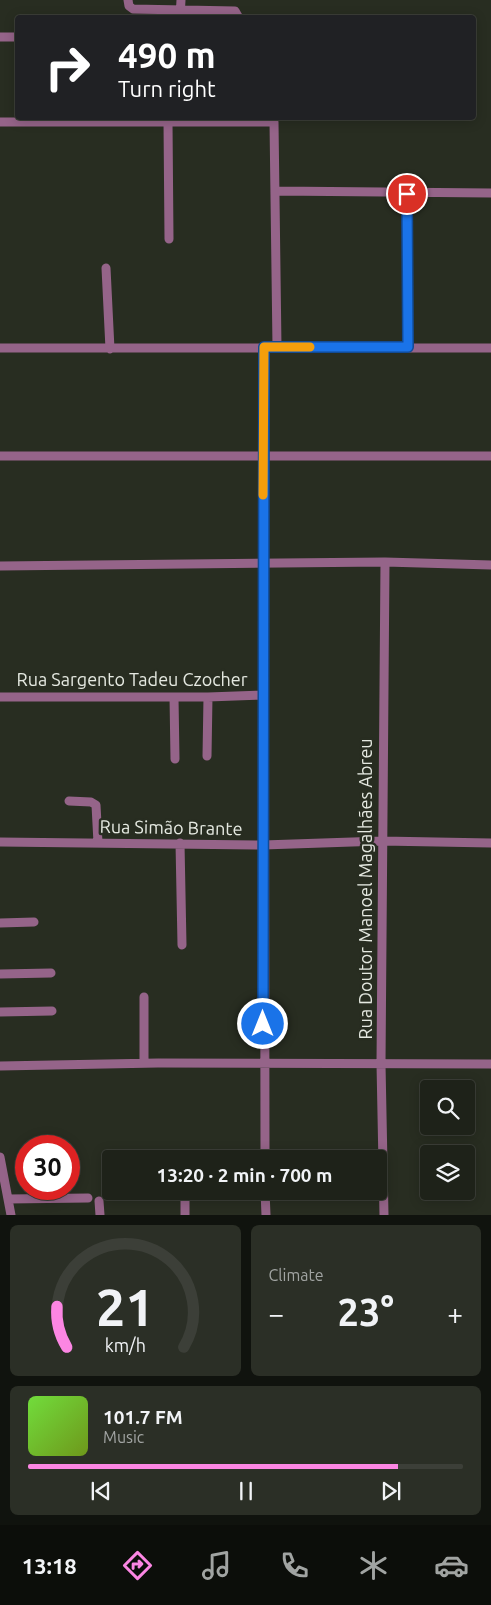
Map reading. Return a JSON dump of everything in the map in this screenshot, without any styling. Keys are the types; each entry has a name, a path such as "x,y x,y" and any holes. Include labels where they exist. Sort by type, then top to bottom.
{"street":[{"path":"128,0 129,6 133,10 180,14 236,10 238,15"},
{"path":"180,14 181,0"},
{"path":"0,37 15,37"},
{"path":"0,122 274,122 276,346"},
{"path":"168,122 169,239"},
{"path":"276,191 407,194 491,193"},
{"path":"407,194 408,347"},
{"path":"106,268 110,349"},
{"path":"0,348 110,349 276,346 491,348"},
{"path":"264,347 264,1150"},
{"path":"0,456 491,456"},
{"path":"0,566 264,565 385,562 491,565"},
{"name":"Rua Doutor Manoel Magalhães Abreu","path":"384,1215 381,1064 385,562"},
{"name":"Rua Sargento Tadeu Czocher","path":"0,697 208,697 264,695"},
{"path":"174,697 176,759"},
{"path":"207,756 208,697"},
{"path":"69,801 91,802 96,805 98,843"},
{"name":"Rua Simão Brante","path":"0,842 263,845 382,841 491,843"},
{"path":"180,844 182,945"},
{"path":"0,923 34,922"},
{"path":"0,974 51,973"},
{"path":"144,997 144,1063"},
{"path":"0,1012 52,1011"},
{"path":"0,1066 144,1063 491,1064"},
{"path":"0,1157 11,1215"},
{"path":"8,1199 88,1198"},
{"path":"185,1200 185,1215"},
{"path":"265,1200 266,1215"},
{"path":"99,1201 100,1215"}],"slow traffic":[{"path":"263,495 264,347 310,347"}],"route":[{"path":"263,1024 264,347 408,347 407,194"}]}
